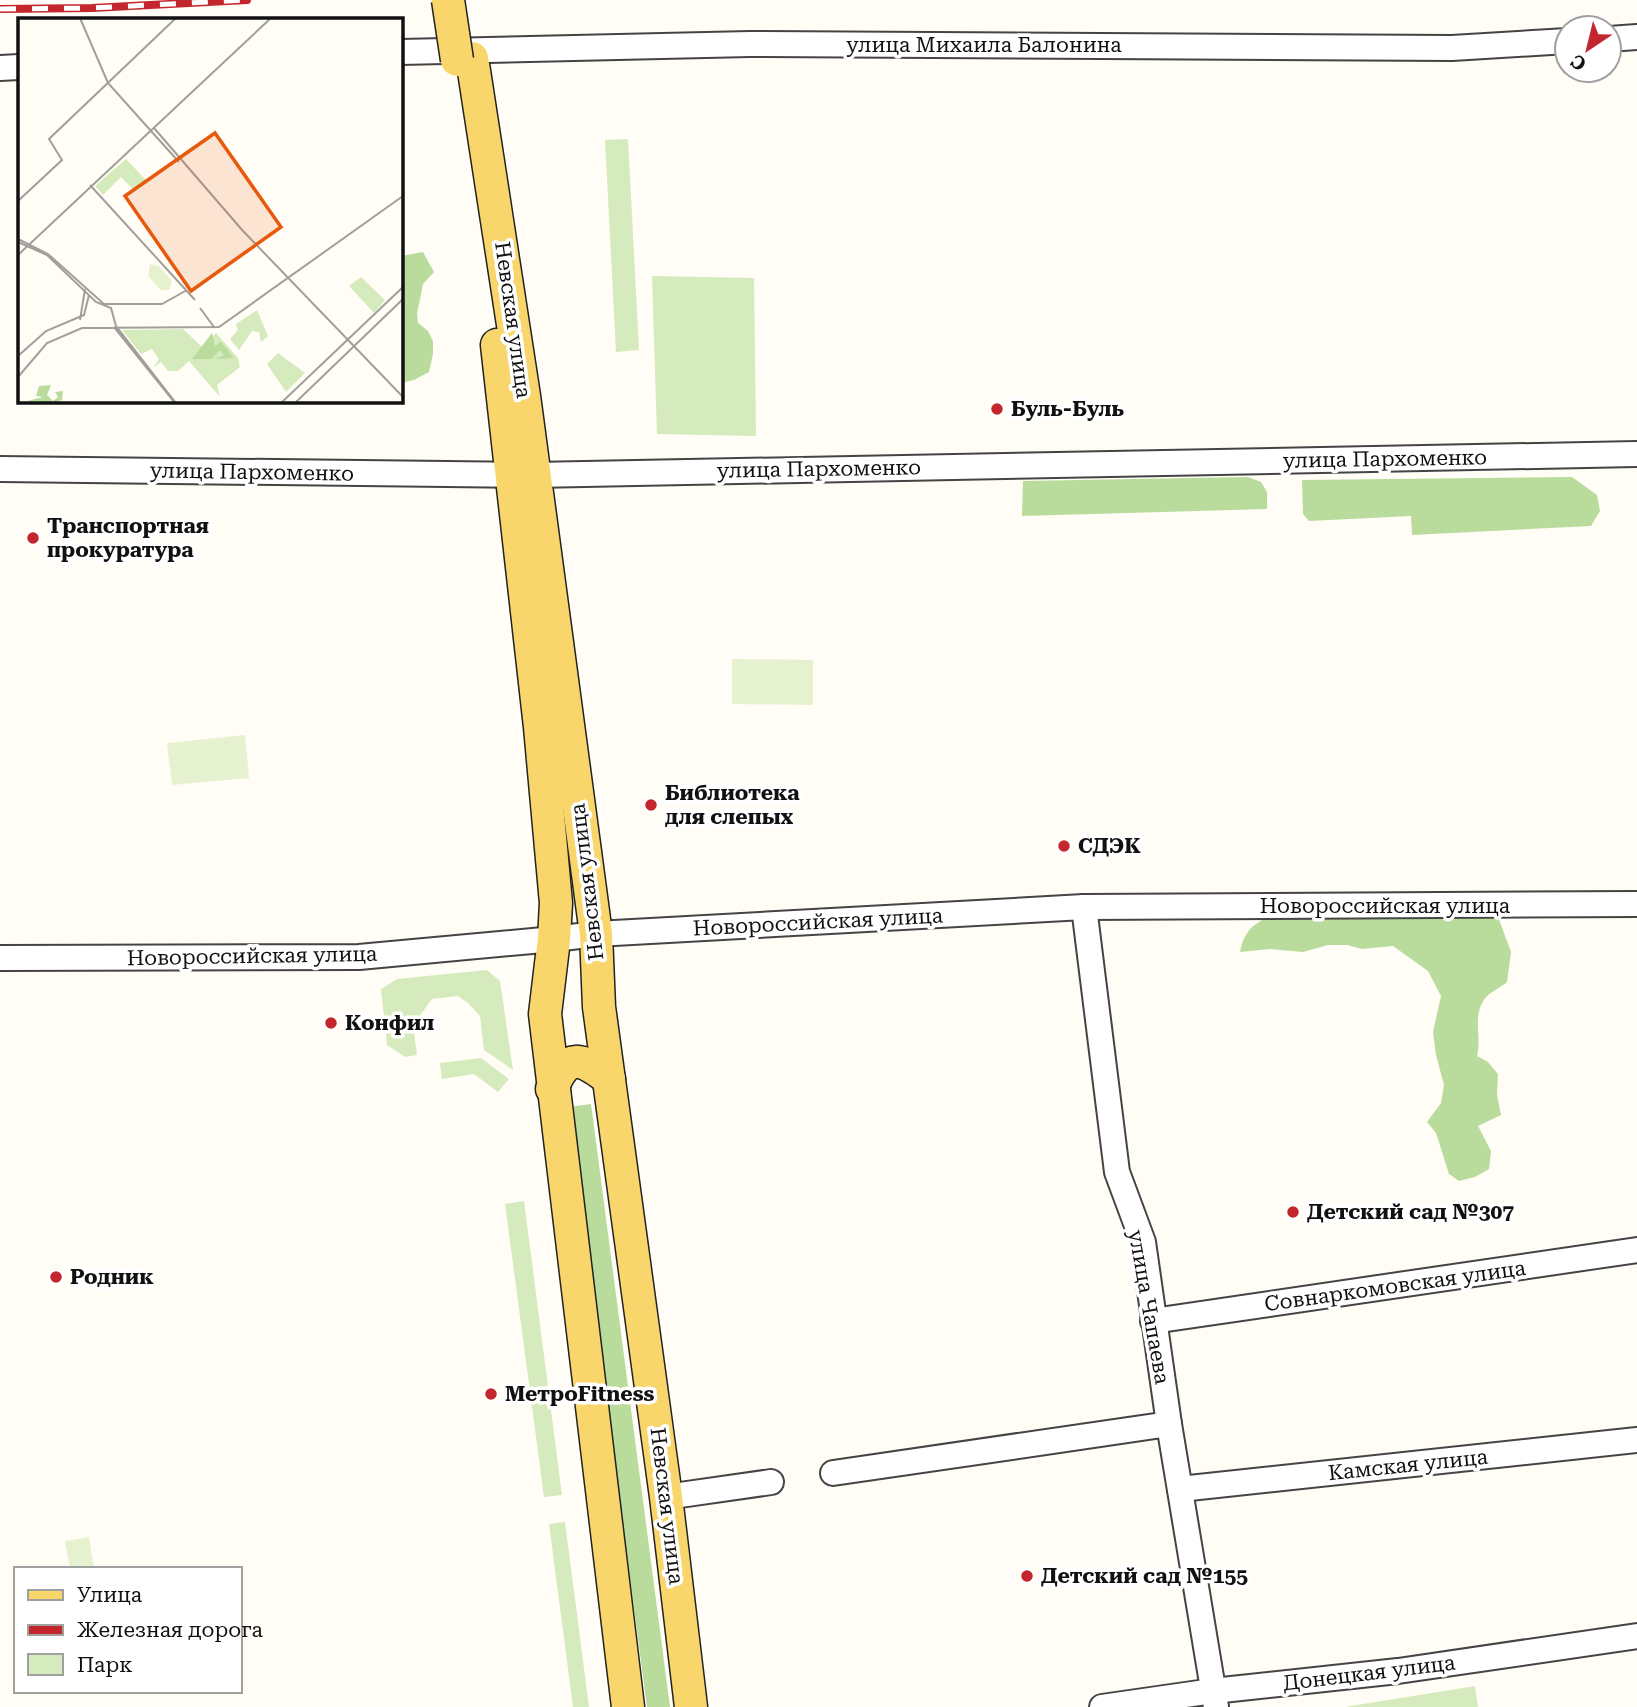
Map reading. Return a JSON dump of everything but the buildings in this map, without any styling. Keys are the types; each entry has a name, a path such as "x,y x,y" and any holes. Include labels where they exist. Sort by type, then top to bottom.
{"main road":[{"path":"448,0 465,59"},
{"path":"464,0 465,59"},
{"name":"Невская улица","path":"465,59 491,277 513,398 596,933 599,1007 666,1497 691,1707"},
{"name":"Невская улица","path":"523,475 556,903 545,1014 628,1707"},
{"path":"552,1089 558,1074 565,1065 574,1060 588,1063 609,1079"}],"street":[{"name":"улица Михаила Балонина","path":"402,52 750,44 1452,48 1553,42"},
{"path":"0,68 18,67"},
{"name":"улица Пархоменко","path":"0,469 523,475 1637,454"},
{"name":"Новороссийская улица","path":"0,958 359,957 596,933 1084,907 1637,904"},
{"name":"улица Чапаева","path":"1084,907 1117,1172 1143,1242 1169,1424 1215,1699"},
{"name":"Совнаркомовская улица","path":"1153,1321 1637,1250"},
{"path":"833,1473 1169,1424"},
{"name":"Камская улица","path":"1180,1489 1637,1440"},
{"path":"666,1497 771,1482"},
{"name":"Донецкая улица","path":"1102,1707 1215,1699 1637,1636"}],"green space":[{"path":"628,139 639,350 616,352 605,140"},
{"path":"423,252 434,272 423,284 417,314 418,323 428,331 433,341 429,372 402,383 402,256"},
{"path":"652,276 754,278 756,436 657,434"},
{"path":"1248,477 1261,482 1267,492 1267,509 1022,516 1023,481"},
{"path":"1572,477 1597,495 1600,511 1591,526 1412,535 1411,516 1309,521 1303,514 1302,480"},
{"path":"732,659 813,660 813,705 732,704"},
{"path":"245,735 249,778 172,785 167,743"},
{"path":"1273,914 1497,914 1511,952 1507,982 1486,997 1480,1007 1478,1021 1477,1056 1488,1062 1498,1074 1497,1095 1501,1115 1478,1126 1491,1151 1489,1169 1475,1177 1459,1181 1449,1174 1436,1133 1427,1122 1441,1103 1444,1085 1433,1032 1441,996 1428,971 1393,946 1362,949 1347,945 1328,945 1303,952 1270,949 1240,952 1244,938 1251,928"},
{"path":"487,970 500,981 513,1070 484,1050 480,1016 458,996 432,999 413,1025 417,1055 405,1057 387,1045 381,989 397,979"},
{"path":"481,1058 509,1079 498,1092 474,1074 442,1079 440,1063"},
{"path":"591,1104 670,1707 647,1707 568,1107"},
{"path":"524,1201 562,1495 544,1497 505,1204"},
{"path":"565,1522 589,1707 573,1707 549,1524"},
{"path":"89,1537 94,1567 70,1567 65,1541"},
{"path":"1475,1686 1478,1707 1345,1707"}],"railway":[{"path":"0,9 92,8 247,0"}],"place":[{"name":"Буль-Буль","path":"997,409"},
{"name":"Транспортная прокуратура","path":"33,538"},
{"name":"Библиотека для слепых","path":"651,805"},
{"name":"СДЭК","path":"1064,846"},
{"name":"Конфил","path":"331,1023"},
{"name":"Детский сад №307","path":"1293,1212"},
{"name":"Родник","path":"56,1277"},
{"name":"МетроFitness","path":"491,1394"},
{"name":"Детский сад №155","path":"1027,1576"}]}
